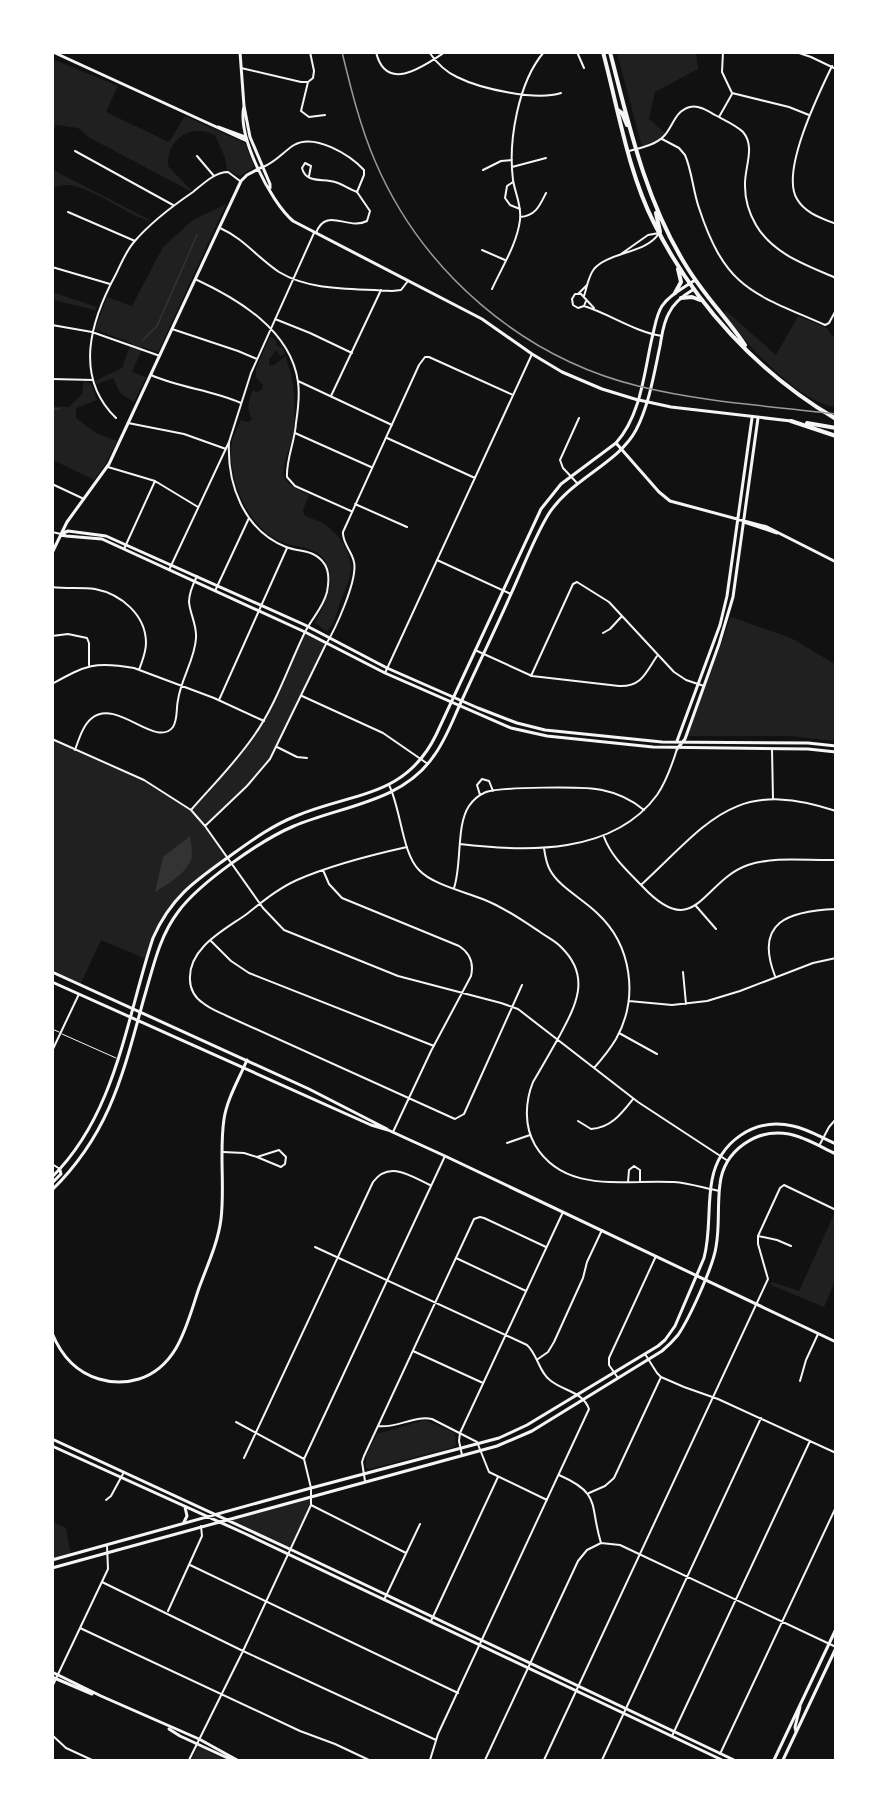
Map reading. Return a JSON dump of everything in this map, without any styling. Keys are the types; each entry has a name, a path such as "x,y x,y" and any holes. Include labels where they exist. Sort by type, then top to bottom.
{"main road":[{"path":"603,52 634,169 645,200 659,233 693,289 730,334 797,393 836,419"},
{"path":"610,52 635,149 654,204 659,233"},
{"path":"618,110 622,113 632,134"},
{"path":"634,169 643,187 648,188"},
{"path":"654,204 695,280 747,348"},
{"path":"659,233 665,235 679,258 685,263"},
{"path":"675,293 681,282 676,262"},
{"path":"681,298 695,297 703,302"},
{"path":"791,422 836,428"},
{"path":"791,422 836,436"}],"street":[{"path":"53,52 217,127 248,138"},
{"path":"240,52 248,138"},
{"path":"309,52 314,71 313,78 308,82 301,108 302,113 314,117 325,115"},
{"path":"376,52 382,66 395,74 411,73 445,52"},
{"path":"429,52 434,59 460,79 522,95 547,97 561,93"},
{"path":"492,289 517,235 520,217 512,167 515,124 522,95 532,70 544,52"},
{"path":"577,52 584,68"},
{"path":"723,52 722,72 732,93"},
{"path":"796,52 834,68 810,116 796,158 793,187 798,201 810,213 836,224"},
{"path":"241,68 308,82"},
{"path":"732,93 789,107 810,116"},
{"path":"719,117 732,93"},
{"path":"244,106 244,127 270,188 284,213 298,224 482,319 532,354 584,382 646,402 791,422"},
{"path":"629,151 662,139 678,115 687,108 698,107 719,117 741,131 749,143 745,189 748,208 760,232 786,255 836,278"},
{"path":"217,127 248,138"},
{"path":"235,132 244,127"},
{"path":"662,139 679,148 685,155 705,225 718,255 733,276 754,293 827,325 836,310"},
{"path":"52,553 67,522 107,466 129,423 241,181 247,175 274,162 295,145 308,142 328,146 364,170 357,192"},
{"path":"75,151 173,205"},
{"path":"197,156 214,176"},
{"path":"512,167 546,158"},
{"path":"483,170 501,161 512,160"},
{"path":"116,418 100,400 93,380 92,332 110,285 135,241 173,205 221,172 228,172 241,181"},
{"path":"169,570 226,449 257,359 320,222 326,220 360,224 367,221 370,211 357,192 334,182 312,179 309,176"},
{"path":"513,182 507,186 505,198 510,205 520,209"},
{"path":"520,217 536,211 546,193"},
{"path":"69,212 135,241"},
{"path":"219,227 236,236 270,265 293,278 320,286 401,290 408,281"},
{"path":"621,254 650,234 659,233"},
{"path":"594,308 584,296 597,266 652,240 659,233"},
{"path":"482,250 505,260"},
{"path":"52,267 110,285"},
{"path":"195,279 241,305 271,328 287,350 298,381 296,432 287,475 295,486 351,511"},
{"path":"52,1177 78,1148 94,1122 106,1095 153,938 164,915 186,888 201,875 267,830 297,815 389,785 406,775 422,760 429,750 541,509 554,492 571,476 616,443 629,426 638,400 659,311 675,293 695,280"},
{"path":"587,285 574,296 572,303 578,308 584,306 594,308 645,333 662,336"},
{"path":"52,1190 85,1153 106,1117 141,1012 160,944 172,920 189,898 258,845 295,826 392,791 416,776 428,765 442,744 546,519 560,498 620,450 635,430 646,402 667,314 681,298 699,285"},
{"path":"331,396 381,290"},
{"path":"579,293 584,296"},
{"path":"584,306 586,301"},
{"path":"275,319 351,353"},
{"path":"52,325 92,332 160,356"},
{"path":"172,329 257,359"},
{"path":"385,673 532,354"},
{"path":"205,826 260,772 277,747 331,637 355,570 352,554 343,540 342,532 419,365 425,357 429,357 513,395"},
{"path":"151,375 174,384 214,393 241,404"},
{"path":"52,379 93,380"},
{"path":"298,381 392,424"},
{"path":"577,483 563,468 560,460 579,418"},
{"path":"677,749 677,742 720,625 727,596 752,418"},
{"path":"460,843 544,847 604,837 625,825 644,810 661,788 677,749 683,742 731,606 758,418"},
{"path":"129,423 184,434 226,449"},
{"path":"296,432 371,467"},
{"path":"386,437 475,478"},
{"path":"191,810 250,741 264,721 307,629 320,611 329,582 327,569 321,560 312,554 287,548 263,532 249,518 234,488 229,461 229,442"},
{"path":"616,443 620,450 670,501 762,525 836,562"},
{"path":"107,466 155,482 198,507"},
{"path":"125,547 155,482"},
{"path":"52,484 84,499"},
{"path":"355,504 407,527"},
{"path":"215,591 249,518"},
{"path":"52,532 97,533 194,582 260,611 331,637 387,668 503,719 545,730 677,742 808,743 836,746"},
{"path":"125,547 171,564 262,605 307,629 327,643 385,673 498,723 534,734 677,749 808,749 836,752"},
{"path":"219,700 287,548"},
{"path":"437,560 511,594"},
{"path":"75,750 87,723 102,713 113,713 155,732 168,731 175,723 181,686 196,640 196,627 189,602 197,576"},
{"path":"531,676 575,582 603,597 657,656 680,677 704,686"},
{"path":"52,587 99,590 128,604 145,632 146,648 139,670"},
{"path":"603,633 622,616"},
{"path":"52,636 68,634 87,638 89,665"},
{"path":"475,650 531,676 628,686 636,684 645,676 657,656"},
{"path":"52,684 89,665 122,666 139,670 219,700 264,721"},
{"path":"301,696 383,733 428,765"},
{"path":"52,739 144,780 191,810 205,826 260,904 277,924 299,938 398,976 513,1007 558,1038 633,1098 728,1161"},
{"path":"772,743 773,799"},
{"path":"277,747 297,757 307,758"},
{"path":"480,795 477,785 482,779 489,781 493,791"},
{"path":"389,785 407,847 418,870 432,879 515,915 558,944 568,955 576,972 578,992 574,1010 533,1082 529,1095 527,1115 530,1135 544,1158 569,1176 586,1180 685,1183 719,1191"},
{"path":"453,888 457,877 464,815 470,804 480,795 493,791 600,789 619,795 644,810"},
{"path":"641,885 708,822 721,813 746,803 773,799 801,801 836,811"},
{"path":"604,837 620,865 665,908 680,910 695,906 720,882 746,866 768,861 836,860"},
{"path":"407,847 324,870 286,885 201,949 190,974 195,995 204,1005 451,1118 460,1116 471,1099 522,985"},
{"path":"544,847 550,872 598,914 619,941 629,973 629,1001 619,1033 612,1046 594,1068"},
{"path":"324,870 329,884 342,898 465,949 470,957 472,970 462,993 393,1132"},
{"path":"695,906 716,929"},
{"path":"775,976 767,948 775,928 790,917 836,909"},
{"path":"210,940 231,961 249,973 434,1047"},
{"path":"629,1001 672,1005 720,998 775,976 836,958"},
{"path":"52,972 344,1105 388,1130"},
{"path":"683,972 686,1004"},
{"path":"52,982 371,1125 393,1132 818,1334 835,1340"},
{"path":"52,1051 79,994"},
{"path":"619,1033 657,1054"},
{"path":"52,1333 60,1349 73,1364 83,1372 104,1380 117,1382 135,1380 152,1373 169,1360 183,1337 219,1228 225,1112 248,1060"},
{"path":"578,1121 591,1129 607,1126 616,1119 633,1098"},
{"path":"819,1146 836,1119"},
{"path":"52,1568 481,1450 526,1435 665,1340 670,1334 697,1275 707,1245 710,1190 714,1170 720,1156 737,1137 753,1128 775,1124 795,1126 836,1144"},
{"path":"52,1560 511,1433 618,1378 662,1351 677,1336 705,1279 716,1250 720,1181 728,1161 747,1142 769,1133 792,1134 836,1154"},
{"path":"507,1143 530,1135"},
{"path":"223,1152 244,1153 278,1167 285,1164 286,1160 285,1154 279,1150 257,1157"},
{"path":"189,1761 267,1601 310,1505 311,1488 304,1459 445,1156"},
{"path":"52,1164 60,1170"},
{"path":"628,1182 629,1170 635,1166 641,1172 640,1182"},
{"path":"52,1183 61,1174 60,1170"},
{"path":"244,1458 374,1182 384,1172 396,1170 430,1185"},
{"path":"544,1761 768,1279 758,1244 758,1236 783,1185 836,1210"},
{"path":"462,1455 460,1433 563,1212"},
{"path":"365,1481 364,1456 472,1222 477,1218 484,1218 546,1247"},
{"path":"538,1359 548,1352 554,1342 602,1230"},
{"path":"758,1236 791,1246"},
{"path":"315,1247 527,1345 534,1351 549,1380 581,1397 588,1406 588,1412 436,1740 430,1761"},
{"path":"618,1378 609,1365 609,1358 656,1256"},
{"path":"456,1258 526,1291"},
{"path":"800,1381 806,1360 818,1334"},
{"path":"413,1351 483,1383"},
{"path":"645,1354 662,1377 684,1388 713,1397 836,1453"},
{"path":"589,1493 614,1479 662,1377"},
{"path":"378,1426 386,1427 425,1418 460,1433 479,1443 486,1469 547,1500"},
{"path":"602,1761 761,1418"},
{"path":"236,1422 304,1459"},
{"path":"52,1439 579,1685 734,1761"},
{"path":"672,1736 810,1441"},
{"path":"52,1446 288,1554 720,1760 720,1754 836,1507"},
{"path":"106,1500 111,1496 124,1472"},
{"path":"559,1475 577,1483 589,1493 601,1543"},
{"path":"430,1622 498,1477"},
{"path":"310,1505 406,1553"},
{"path":"183,1523 187,1515 185,1507"},
{"path":"384,1600 420,1524"},
{"path":"167,1612 203,1534 201,1526"},
{"path":"485,1761 578,1561 587,1550 601,1543 617,1544 836,1648 783,1761"},
{"path":"52,1687 108,1569 107,1545"},
{"path":"190,1565 458,1693"},
{"path":"102,1582 243,1651 436,1740"},
{"path":"80,1628 221,1695 369,1761"},
{"path":"774,1761 801,1699 836,1629"},
{"path":"52,1672 56,1677 199,1739 237,1761"},
{"path":"796,1732 795,1726 801,1699"},
{"path":"165,1726 232,1761"},
{"path":"52,1735 66,1748 92,1761"}],"lane":[{"path":"52,1029 117,1059"}],"shaded area":[{"path":"617,53 696,53 698,69 655,92 649,119 666,134 654,143 642,147"},
{"path":"52,59 118,86 106,112 169,142 185,116 245,143 254,167 240,176 227,170 225,158 215,135 206,132 189,132 176,141 171,148 168,166 190,191 90,138 78,128 56,125 53,132"},
{"path":"52,168 152,221 141,218 76,186 64,185 53,188"},
{"path":"226,204 158,352 143,347 132,372 146,377 134,402 120,393 113,378 97,384 95,381 122,368 131,343 95,329 107,297 132,306 163,247 193,220"},
{"path":"52,292 97,307 95,310 53,300"},
{"path":"726,311 776,355 798,316 827,328 835,337 835,407 804,394 773,369 723,314"},
{"path":"272,337 277,342 276,345 283,348 285,354 280,356 276,350 269,360 269,365 274,365 286,356 294,392 295,417 284,476 291,485 309,495 303,510 305,516 324,524 336,535 349,555 351,563 349,578 335,618 326,631 315,623 330,587 329,572 323,557 313,550 282,542 259,526 242,500 232,470 232,441 241,420 248,422 252,419 248,408 250,398 253,390 256,392 261,390 263,385 256,377 256,369 269,338"},
{"path":"84,381 91,384 97,400 76,408 76,418 96,433 117,441 105,465 94,480 53,460 53,406 69,407 82,394"},
{"path":"731,617 791,638 835,664 835,741 790,736 687,736"},
{"path":"305,632 327,643 270,759 247,786 205,826 227,858 197,880 179,897 156,931 146,959 101,940 80,985 53,972 53,739 144,780 191,810 244,749 267,714"},
{"path":"190,836 192,854 189,865 176,878 155,892 163,857"},
{"path":"835,1212 835,1281 824,1307 771,1285 772,1282 799,1291"},
{"path":"425,1420 455,1433 454,1447 370,1469 366,1468 366,1456 377,1434"},
{"path":"310,1496 311,1505 290,1549 226,1520"},
{"path":"53,1522 66,1528 71,1555 53,1560"},
{"path":"198,1746 226,1760 191,1760"}],"waterway":[{"path":"143,340 157,326 197,235"},
{"path":"52,409 60,409"}],"railway":[{"path":"342,52 365,134 375,161 395,201 419,238 448,273 480,304 516,331 554,354 595,373 638,386 711,400 836,414"}]}
